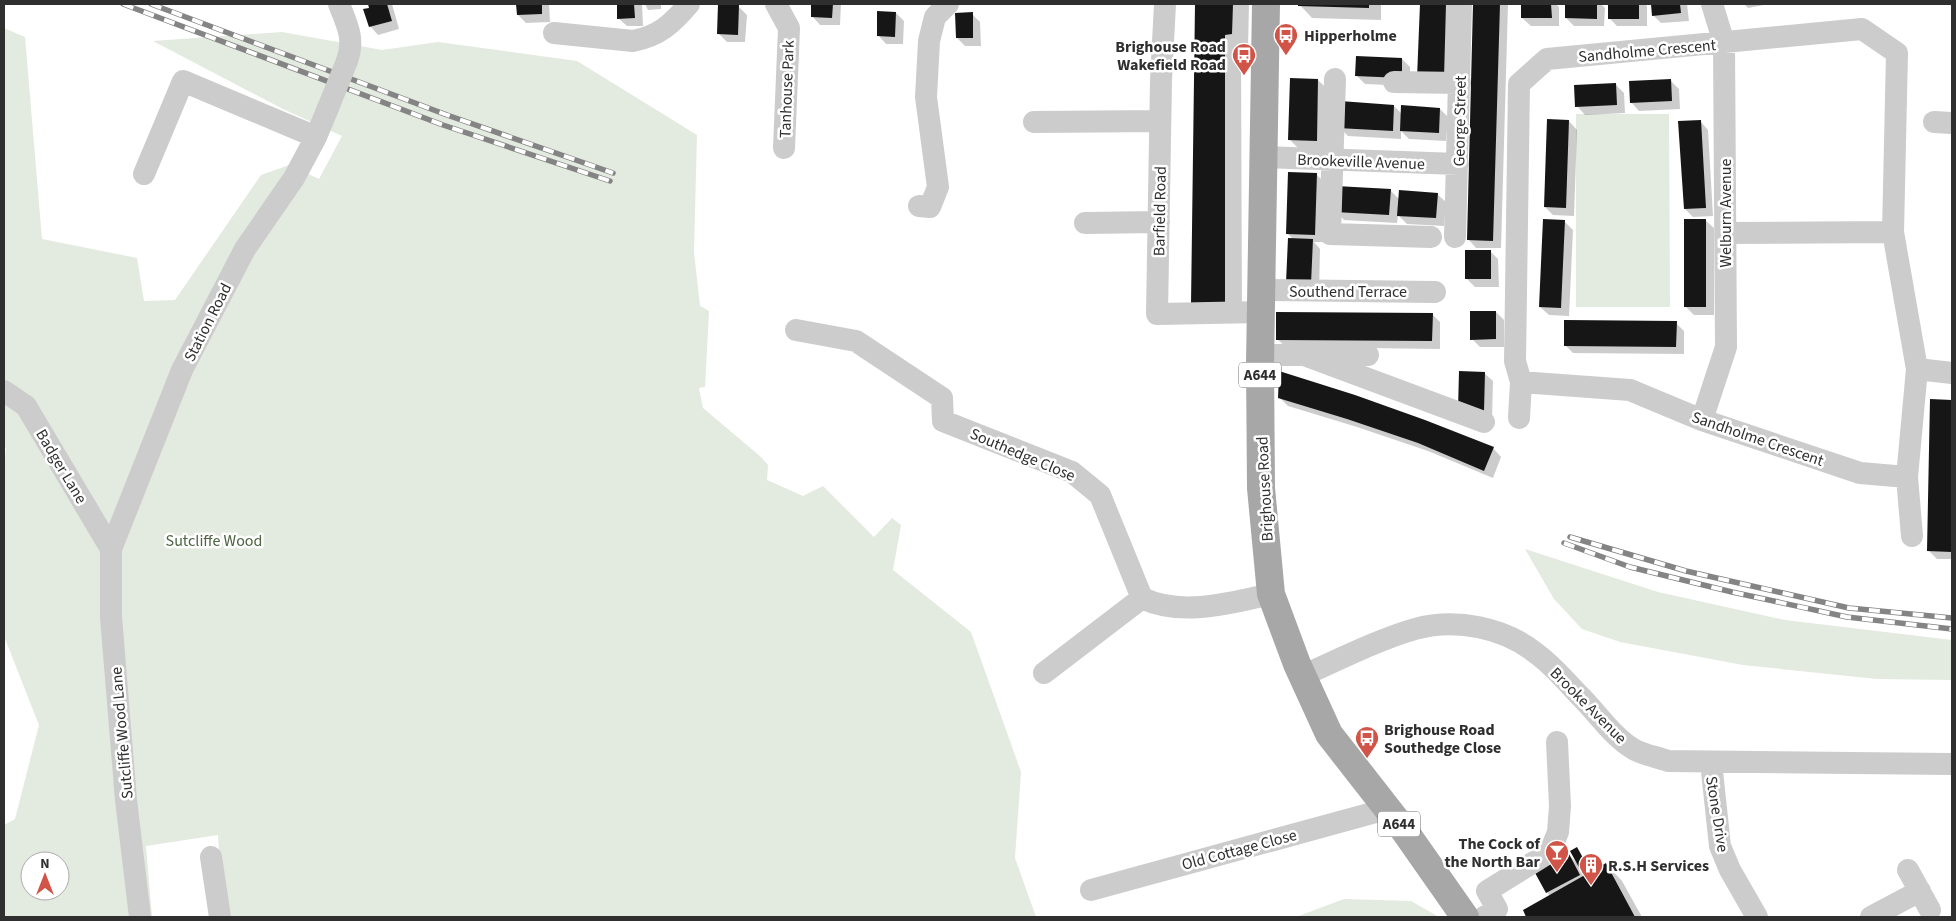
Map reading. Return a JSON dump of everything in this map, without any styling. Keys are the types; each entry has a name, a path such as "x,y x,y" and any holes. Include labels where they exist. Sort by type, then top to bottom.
{"main road":[{"name":"Brighouse Road","path":"1266,4 1260,354 1261,488 1271,594 1302,676 1329,734 1387,809 1465,917"}],"street":[{"name":"Station Road","path":"111,549 182,370 245,249 294,178 316,137 351,49 350,32 339,4"},
{"path":"554,33 633,41 645,39 658,34 689,4"},
{"name":"Tanhouse Park","path":"776,4 789,28 784,148"},
{"path":"919,206 930,207 938,187 926,96 929,41 935,16 948,4"},
{"name":"Barfield Road","path":"1165,4 1160,121 1158,314 1262,301"},
{"name":"George Street","path":"1454,237 1462,4"},
{"name":"Welburn Avenue","path":"1702,420 1726,347 1724,43 1712,4"},
{"name":"Sandholme Crescent","path":"1519,418 1521,382 1515,361 1519,84 1547,59 1862,30 1897,53 1893,232 1916,369 1907,477 1912,536"},
{"path":"1335,79 1330,234 1431,237"},
{"path":"144,174 184,81 316,137"},
{"path":"1394,82 1460,83"},
{"path":"1034,122 1160,121"},
{"name":"Brookeville Avenue","path":"1264,157 1458,164"},
{"path":"1085,223 1159,222"},
{"path":"1726,233 1893,232"},
{"name":"Southend Terrace","path":"1262,301 1435,292"},
{"name":"Southedge Close","path":"796,330 856,341 942,398 943,421 1072,472 1100,495 1142,598"},
{"path":"1260,354 1368,354"},
{"path":"1304,354 1484,422"},
{"path":"1916,369 1952,373"},
{"name":"Sandholme Crescent","path":"1521,382 1630,390 1702,420 1860,473 1907,477"},
{"name":"Badger Lane","path":"4,392 26,406 111,549"},
{"name":"Sutcliffe Wood Lane","path":"111,549 111,618 126,800 140,917"},
{"path":"1044,673 1142,598 1154,604 1187,608 1233,603 1271,594"},
{"name":"Brooke Avenue","path":"1302,676 1415,629 1440,625 1468,625 1492,630 1510,637 1537,653 1580,695 1613,732 1635,750 1668,761 1952,764"},
{"path":"1484,917 1496,908 1487,891 1550,852 1558,832 1560,806 1557,742"},
{"name":"Stone Drive","path":"1710,762 1720,846 1730,870 1758,917"},
{"name":"Old Cottage Close","path":"1091,890 1387,809"},
{"path":"132,845 140,851 152,917"},
{"path":"211,857 220,917"},
{"path":"1871,917 1925,900 1908,870"}],"green space":[{"name":"Sutcliffe Wood","path":"4,28 25,37 42,239 137,258 144,301 175,300 261,175 289,165 319,179 342,136 283,109 153,41 282,32 382,50 438,42 577,61 697,135 694,252 700,306 709,311 705,387 699,388 703,408 761,457 768,465 767,480 803,496 823,486 874,537 892,518 901,525 893,570 971,632 1021,772 1015,858 1036,917 223,917 218,835 146,846 152,917 4,917 4,825 15,819 39,725 4,636 4,469 6,448 4,447"},
{"path":"1576,114 1669,114 1670,307 1576,307"},
{"path":"1525,549 1658,592 1785,620 1952,640 1952,680 1877,679 1743,665 1620,642 1582,629 1554,599"},
{"path":"1344,899 1411,901 1439,917 1296,917"}],"building":[{"path":"368,4 387,4 392,21 369,27 363,9 369,8"},
{"path":"516,4 542,4 542,14 517,15"},
{"path":"617,4 634,4 635,18 617,19"},
{"path":"718,4 739,5 738,35 717,34"},
{"path":"811,4 833,4 832,18 811,17"},
{"path":"1195,4 1233,4 1232,34 1225,35 1225,304 1191,305"},
{"path":"1298,4 1369,4 1369,8 1298,6"},
{"path":"1420,4 1446,4 1444,78 1417,78"},
{"path":"1473,4 1500,4 1493,241 1467,240"},
{"path":"1521,4 1551,4 1552,18 1521,18"},
{"path":"1565,4 1597,4 1597,19 1565,18"},
{"path":"1608,4 1639,4 1639,19 1608,19"},
{"path":"1651,4 1680,4 1681,13 1652,16"},
{"path":"877,11 896,12 895,37 877,36"},
{"path":"973,12 973,38 956,38 955,13"},
{"path":"1356,56 1402,58 1402,78 1355,76"},
{"path":"1290,78 1318,79 1317,141 1288,140"},
{"path":"1671,79 1672,101 1630,103 1629,81"},
{"path":"1616,83 1617,105 1575,107 1574,85"},
{"path":"1340,101 1394,105 1393,131 1338,128"},
{"path":"1401,105 1440,108 1439,133 1400,131"},
{"path":"1547,119 1569,120 1566,208 1544,207"},
{"path":"1701,120 1706,208 1684,209 1678,121"},
{"path":"1288,172 1317,173 1315,235 1286,234"},
{"path":"1336,186 1391,189 1389,215 1335,212"},
{"path":"1399,190 1438,193 1436,218 1397,216"},
{"path":"1543,219 1565,220 1561,308 1539,307"},
{"path":"1684,219 1706,219 1706,307 1684,307"},
{"path":"1288,238 1313,239 1311,284 1286,283"},
{"path":"1465,250 1491,250 1491,279 1465,279"},
{"path":"1470,311 1496,311 1496,339 1470,340"},
{"path":"1276,312 1433,313 1432,341 1276,340"},
{"path":"1564,320 1677,321 1676,347 1564,346"},
{"path":"1279,371 1355,395 1494,447 1484,471 1418,443 1278,398"},
{"path":"1459,371 1485,372 1484,411 1458,410"},
{"path":"1930,399 1952,400 1952,552 1927,551"},
{"path":"1577,847 1588,867 1581,871 1570,851"},
{"name":"The Cock of the North Bar","path":"1568,852 1580,875 1546,893 1534,871"},
{"name":"R.S.H Services","path":"1606,863 1635,917 1526,917 1523,910"}],"railway":[{"path":"123,4 443,125 610,181"},
{"path":"151,4 447,115 613,173"},
{"path":"1570,537 1686,571 1849,608 1952,618"},
{"path":"1564,543 1630,567 1732,592 1847,617 1952,629"}],"place":[{"name":"Hipperholme","path":"1286,56"},
{"name":"Brighouse Road Wakefield Road","path":"1244,76"},
{"name":"Brighouse Road Southedge Close","path":"1367,759"},
{"name":"The Cock of the North Bar","path":"1557,873"},
{"name":"R.S.H Services","path":"1591,886"}]}
